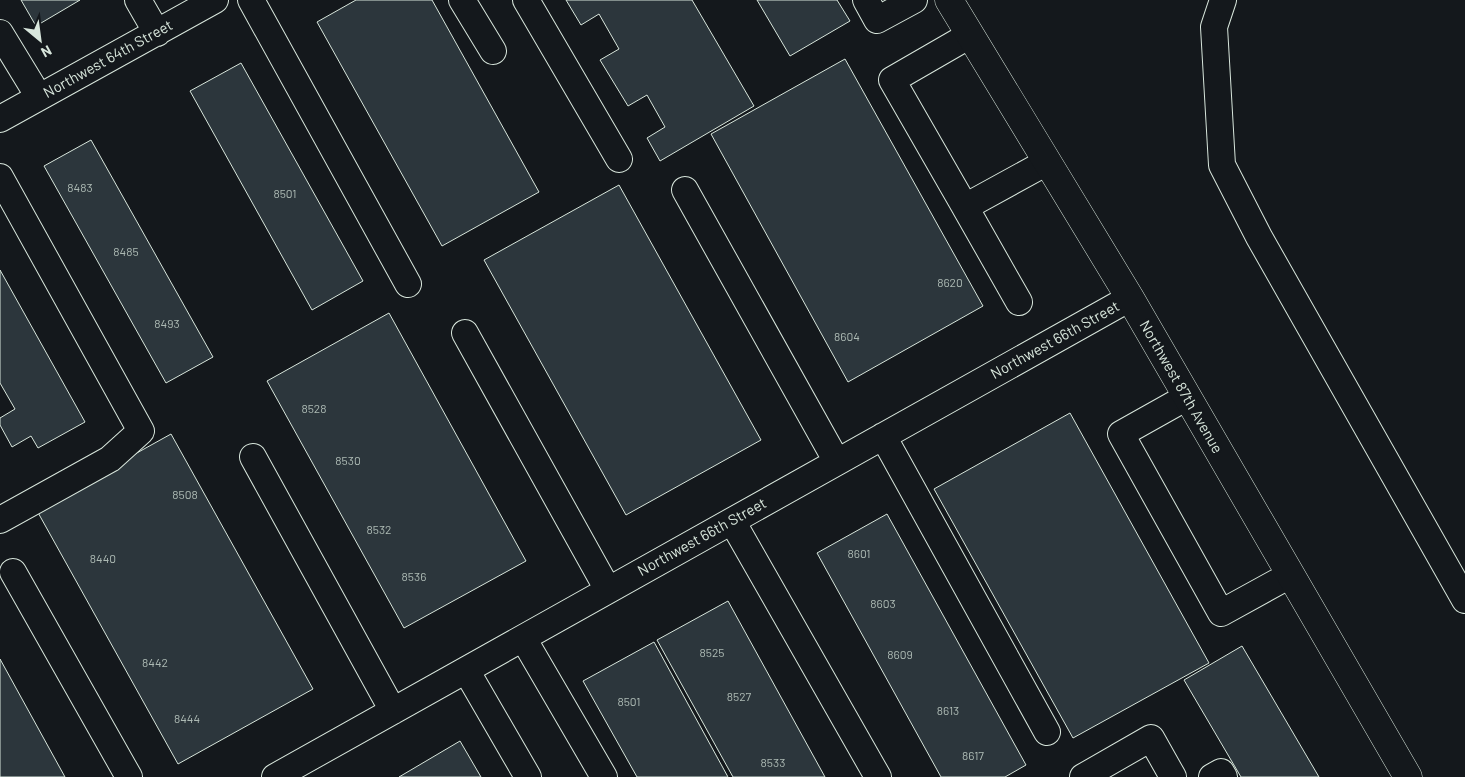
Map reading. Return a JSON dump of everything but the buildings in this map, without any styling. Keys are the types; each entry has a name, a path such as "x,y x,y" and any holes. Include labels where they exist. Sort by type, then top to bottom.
{"main road":[{"name":"Northwest 87th Avenue","path":"949,0 1130,298 1408,777"}],"street":[{"path":"138,0 156,33"},
{"name":"Northwest 64th Street","path":"0,119 216,0"},
{"path":"252,0 408,284"},
{"path":"462,0 492,51"},
{"path":"526,0 619,159"},
{"path":"866,0 877,20 914,0"},
{"path":"1202,0 1214,27 1222,165 1259,237 1465,600"},
{"path":"1214,27 1223,0"},
{"path":"0,33 39,97"},
{"path":"970,35 892,80 966,207 1018,302"},
{"path":"966,207 1047,162"},
{"path":"0,177 142,431 110,459 0,520"},
{"path":"685,190 838,462"},
{"name":"Northwest 66th Street","path":"275,777 305,769 393,711 1130,298"},
{"path":"465,333 608,590"},
{"path":"1187,397 1121,434 1221,613 1290,575"},
{"path":"883,436 1047,732"},
{"path":"252,456 393,711"},
{"path":"732,521 878,777"},
{"path":"13,572 129,777"},
{"path":"523,638 604,777"},
{"path":"466,670 528,777"},
{"path":"1083,777 1151,738 1173,777"},
{"path":"1212,777 1221,772 1224,777"}]}
